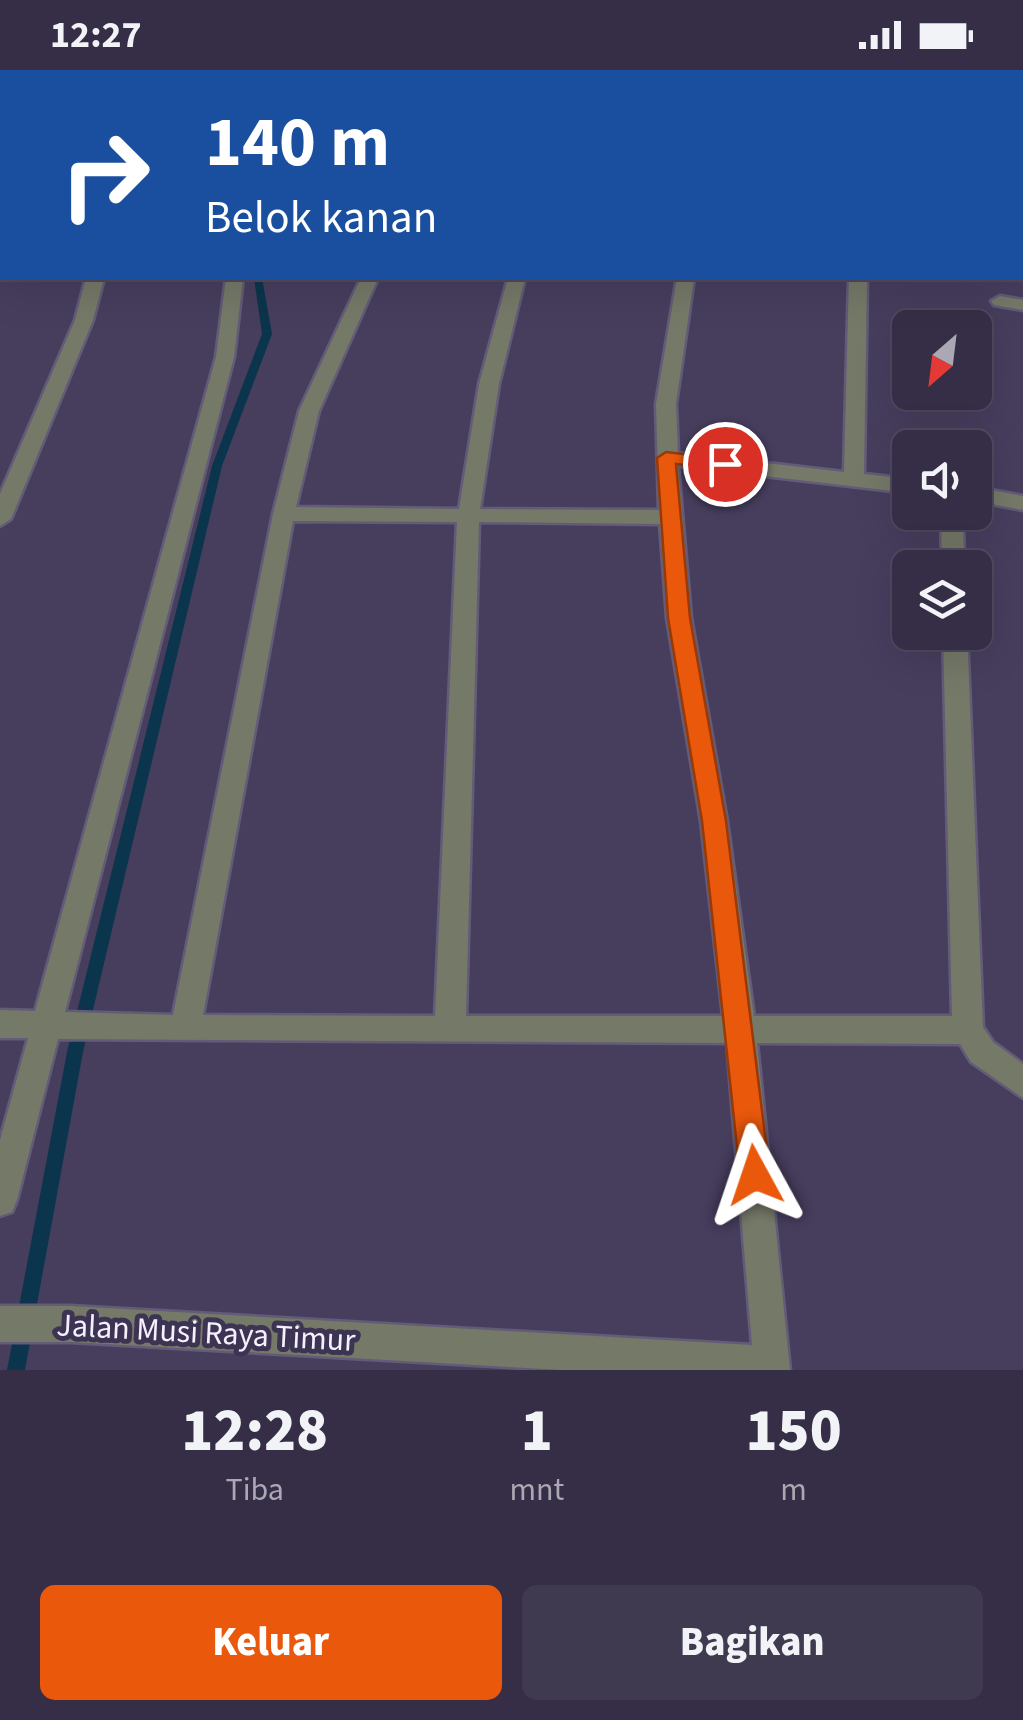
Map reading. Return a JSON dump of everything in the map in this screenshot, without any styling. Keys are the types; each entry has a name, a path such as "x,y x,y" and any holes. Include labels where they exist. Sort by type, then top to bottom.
{"street":[{"path":"0,518 84,320 94,280"},
{"path":"0,1200 54,1024 225,357 234,280"},
{"path":"185,1029 284,514 308,411 368,280"},
{"path":"450,1030 468,518 489,384 515,280"},
{"path":"685,280 666,404 666,458 679,618 714,821 740,1030 772,1367"},
{"path":"854,479 858,280"},
{"path":"1000,301 1023,306"},
{"path":"666,458 892,484"},
{"path":"992,497 1023,503"},
{"path":"284,514 672,517"},
{"path":"956,650 968,1030 982,1052 1023,1084"},
{"path":"0,1024 185,1029 968,1030"},
{"name":"Jalan Musi Raya Timur","path":"0,1324 71,1324 772,1367"}],"waterway":[{"path":"16,1370 75,1052 217,466 267,334 258,280"}],"route":[{"path":"725,464 666,458 679,618 714,821 755,1175"}]}
